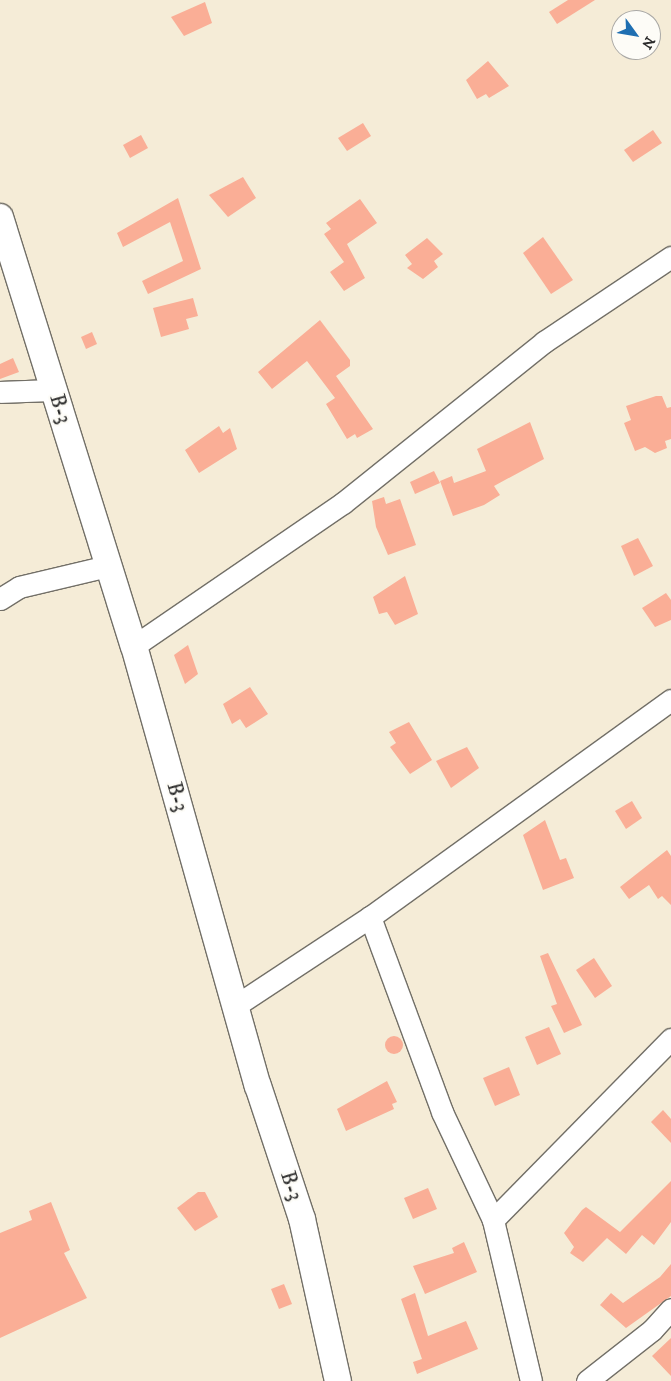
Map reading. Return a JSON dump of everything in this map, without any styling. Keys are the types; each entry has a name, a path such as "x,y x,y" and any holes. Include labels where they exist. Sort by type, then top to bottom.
{"main road":[{"name":"B-3","path":"0,217 134,646 235,1006 302,1219 338,1381"}],"street":[{"path":"134,646 343,502 544,342 671,257"},
{"path":"0,392 55,390"},
{"path":"0,599 19,587 108,566"},
{"path":"235,1006 370,917 671,700"},
{"path":"370,917 442,1112 493,1220 531,1381"},
{"path":"493,1220 671,1040"},
{"path":"587,1381 652,1330 671,1309"}],"building":[{"path":"568,0 595,0 557,24 549,12"},
{"path":"205,2 212,23 184,36 171,17"},
{"path":"488,61 509,86 489,98 486,94 477,99 466,80"},
{"path":"363,123 371,136 347,151 338,138"},
{"path":"653,130 662,143 633,162 624,150"},
{"path":"141,135 148,148 130,158 123,145"},
{"path":"243,177 256,198 228,217 209,195"},
{"path":"178,198 201,269 148,294 142,281 183,261 170,222 123,247 117,233"},
{"path":"360,199 377,223 347,244 365,278 344,291 330,272 344,262 324,234 331,229 326,223"},
{"path":"543,237 573,280 551,294 523,253"},
{"path":"427,238 443,254 434,261 438,267 423,279 407,268 412,264 405,255"},
{"path":"193,298 198,316 186,319 189,329 161,337 153,308"},
{"path":"320,320 350,360 350,366 336,376 373,429 357,438 355,434 347,439 326,404 335,398 307,361 272,389 258,372"},
{"path":"92,332 97,344 86,349 81,337"},
{"path":"13,358 19,372 0,379 0,364"},
{"path":"656,396 662,396 667,408 671,407 671,439 665,441 667,448 655,453 645,447 635,451 624,423 631,420 626,406"},
{"path":"530,422 544,459 494,486 500,495 484,505 453,516 440,481 452,476 454,483 486,471 477,449"},
{"path":"219,426 223,433 230,428 237,449 199,473 185,450"},
{"path":"434,471 440,483 415,494 410,482"},
{"path":"384,497 386,504 400,499 416,545 388,555 376,527 372,501"},
{"path":"638,538 653,566 634,576 621,546"},
{"path":"405,576 418,614 395,625 387,612 379,614 373,597"},
{"path":"666,593 671,600 671,620 655,627 642,608"},
{"path":"188,645 198,674 185,684 174,655"},
{"path":"250,687 268,714 246,728 240,719 232,724 223,704"},
{"path":"409,722 432,760 410,774 390,747 396,743 389,732"},
{"path":"467,747 479,768 451,788 436,761"},
{"path":"632,801 642,818 626,829 615,811"},
{"path":"545,820 560,860 566,858 574,878 543,890 523,835"},
{"path":"667,850 671,856 671,905 662,896 658,899 649,885 629,899 620,887"},
{"path":"548,953 582,1025 564,1033 551,1006 557,1004 540,956"},
{"path":"594,958 612,986 595,998 576,970"},
{"path":"549,1027 561,1054 537,1065 525,1037"},
{"path":"390,1036 398,1036 403,1041 401,1052 390,1054 385,1049 385,1041"},
{"path":"509,1067 520,1095 495,1106 483,1078"},
{"path":"387,1081 397,1102 392,1104 394,1109 346,1131 337,1109"},
{"path":"663,1110 671,1119 671,1143 651,1122"},
{"path":"671,1181 671,1222 654,1245 642,1235 626,1254 607,1238 583,1262 570,1253 574,1247 564,1233 586,1207 620,1232"},
{"path":"428,1188 437,1209 413,1219 404,1198"},
{"path":"198,1192 205,1192 218,1217 195,1231 177,1208"},
{"path":"51,1202 70,1250 64,1253 87,1298 0,1338 0,1233 32,1220 29,1211"},
{"path":"464,1242 477,1272 425,1294 413,1266 454,1253 452,1248"},
{"path":"671,1264 671,1296 626,1328 600,1305 611,1293 623,1303 660,1277"},
{"path":"284,1284 292,1304 279,1309 271,1289"},
{"path":"415,1293 428,1336 466,1321 478,1349 417,1374 413,1362 422,1359 401,1299"},
{"path":"671,1338 671,1376 652,1356"}]}
